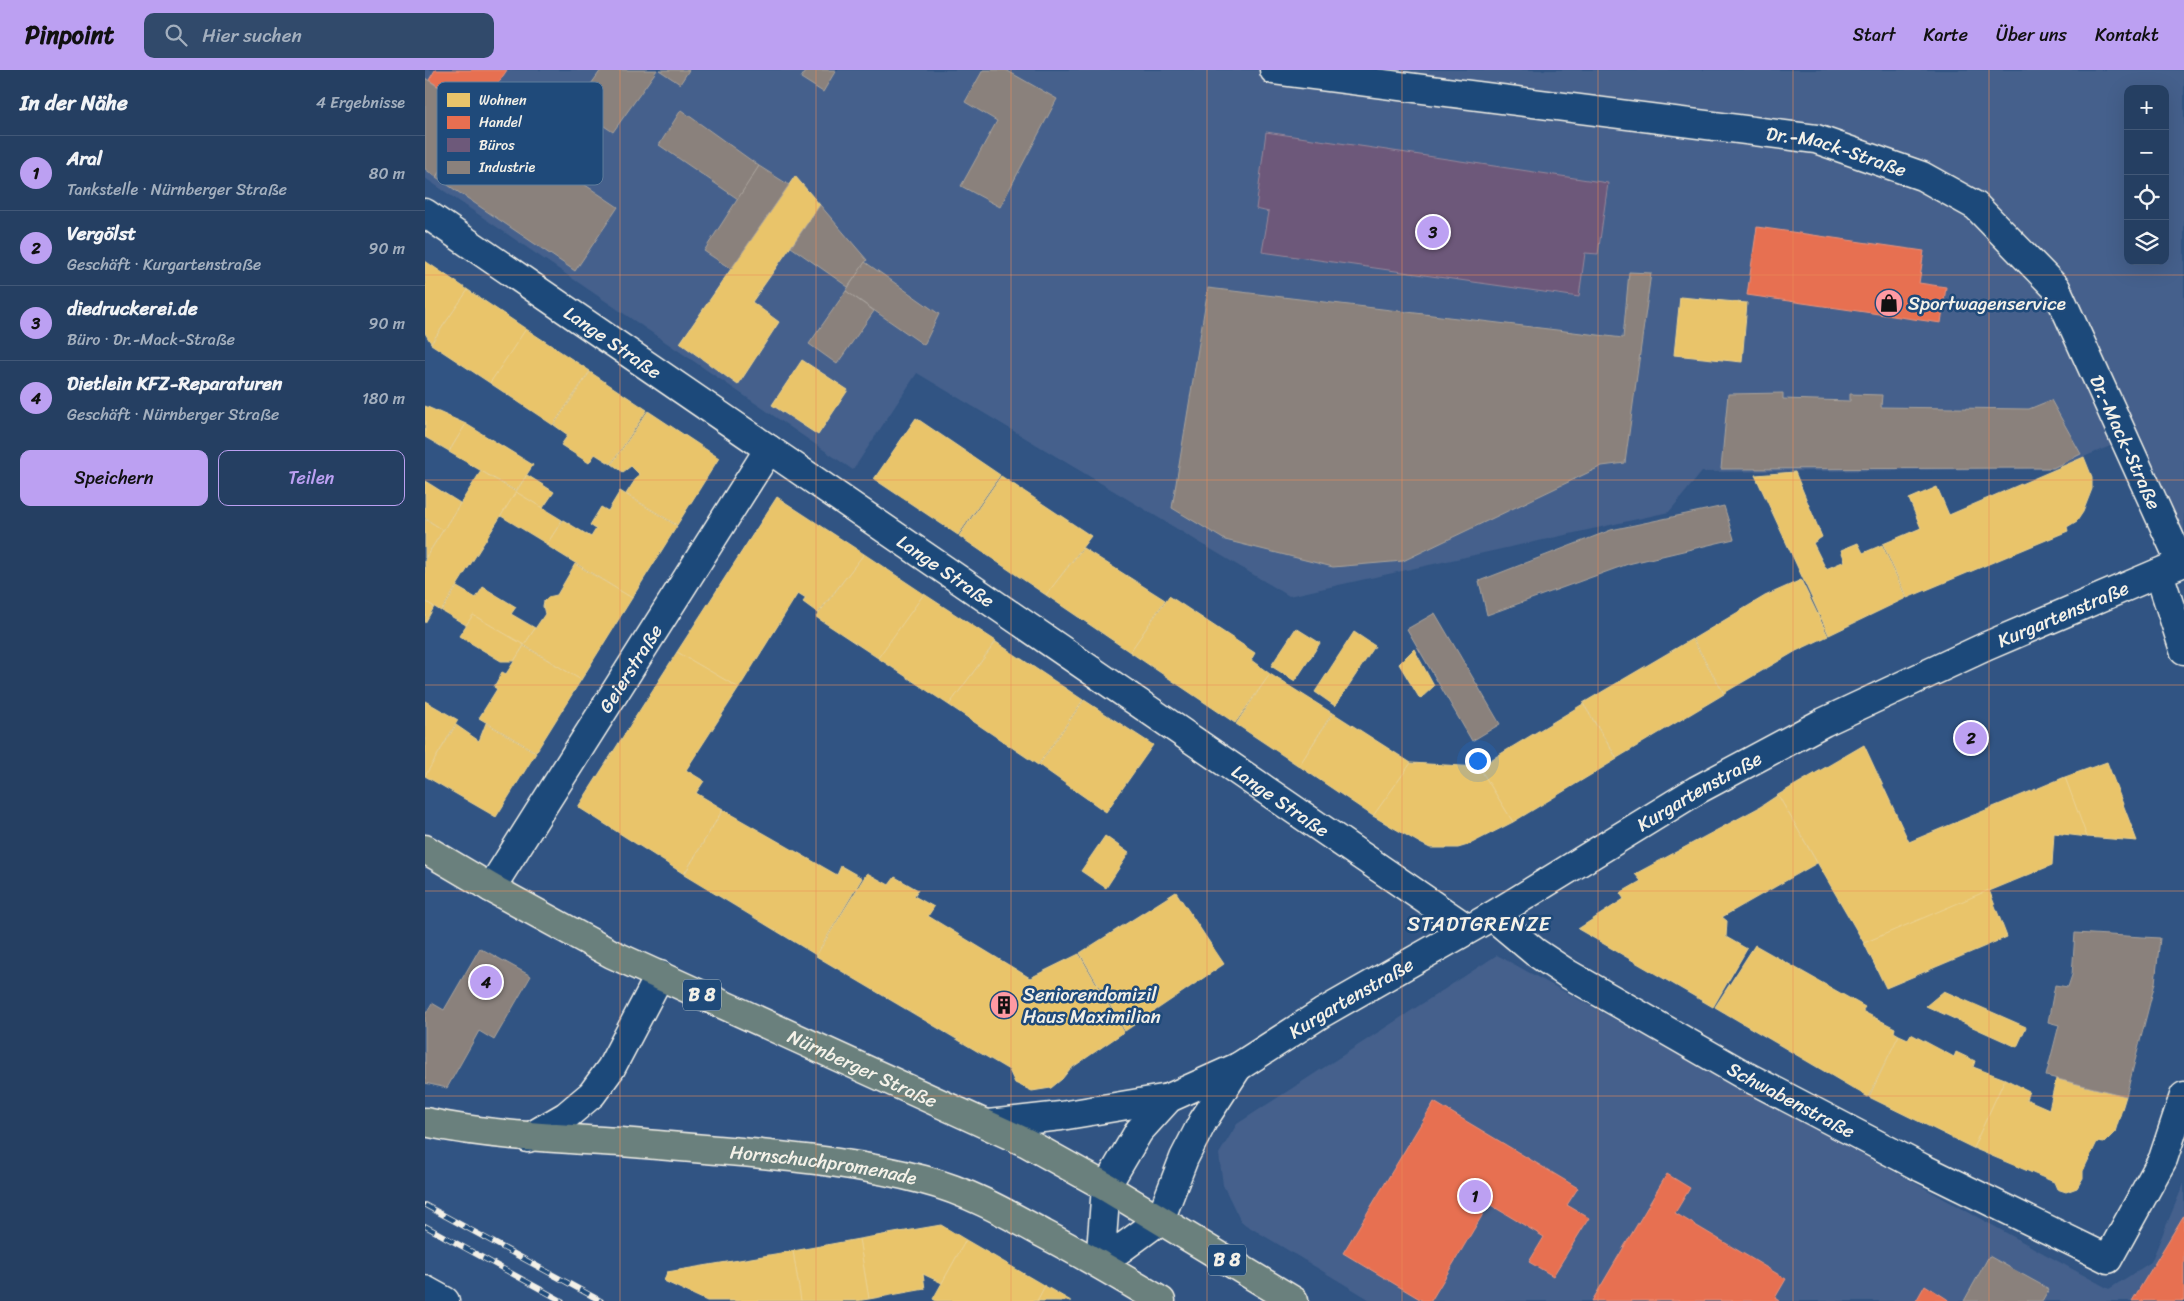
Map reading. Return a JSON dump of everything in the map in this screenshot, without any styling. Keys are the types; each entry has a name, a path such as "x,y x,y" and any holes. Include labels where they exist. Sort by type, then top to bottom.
{"main road":[{"name":"Nürnberger Straße","path":"425,849 491,888 612,954 988,1124 1106,1187 1295,1301"},
{"name":"Hornschuchpromenade","path":"425,1122 457,1129 528,1138 679,1147 809,1158 872,1168 925,1180 969,1196 1000,1210 1100,1264"},
{"path":"1100,1264 1161,1301"}],"street":[{"name":"Dr.-Mack-Straße","path":"1274,70 1816,139 1922,176 1976,206 2056,288 2175,566 2184,650"},
{"name":"Lange Straße","path":"425,213 1468,930"},
{"name":"Geierstraße","path":"491,888 769,449"},
{"name":"Kurgartenstraße","path":"1100,1264 1106,1187 1139,1130 1169,1098 1238,1067 1321,1014 1492,916 1697,790 1825,722 1987,646 2175,566"},
{"name":"Schwabenstraße","path":"1492,916 1535,952 1569,974 1744,1075 1922,1168 2108,1258 2163,1159 2184,1096"},
{"path":"528,1138 566,1116 593,1094 611,1068 660,975"},
{"name":"Kurgartenstraße","path":"1160,1220 1184,1158 1203,1121 1238,1067"},
{"path":"988,1124 1061,1116 1169,1098"},
{"path":"1100,1264 1160,1220"},
{"path":"425,1290 445,1301"}],"shaded area":[{"path":"425,70 2184,70 2184,543 2140,434 2054,469 1702,472 1669,512 1289,596 917,373 853,470 425,178"},
{"path":"1497,955 2109,1289 2151,1262 2184,1183 2184,1301 1372,1301 1241,1222 1223,1185 1219,1154 1237,1124"}],"building: Wohnen":[{"path":"795,176 820,205 752,302 779,322 738,385 680,343"},
{"path":"425,261 468,290 431,343 425,333"},
{"path":"468,290 526,329 490,383 431,344"},
{"path":"1680,297 1747,303 1742,362 1674,355"},
{"path":"526,329 590,371 553,425 490,383"},
{"path":"802,360 848,390 818,435 772,405"},
{"path":"590,372 647,410 611,464 595,454 589,463 561,445 568,435 554,425"},
{"path":"425,406 466,424 449,451 425,437"},
{"path":"648,411 719,458 677,525 626,494 639,474 631,466 623,472 612,464"},
{"path":"916,418 1000,475 958,535 874,479"},
{"path":"466,424 533,465 516,491 449,452"},
{"path":"2084,457 2092,477 2092,489 2083,512 2077,521 2067,527 2068,531 1907,598 1883,544 1921,528 1909,499 1937,487 1949,515"},
{"path":"481,471 516,492 441,611 425,601 425,559"},
{"path":"1795,472 1822,537 1813,543 1826,569 1845,561 1841,550 1858,543 1863,553 1882,545 1906,598 1829,635 1755,475"},
{"path":"527,475 554,492 543,508 516,492"},
{"path":"1001,476 1091,536 1046,595 959,536"},
{"path":"425,481 460,503 443,530 425,518"},
{"path":"620,491 677,526 632,598 546,545 563,520 591,537 596,529 590,525 601,507 608,511"},
{"path":"516,492 562,520 547,544 501,516"},
{"path":"777,497 864,554 818,613 803,602 806,598 798,593 739,688 677,652"},
{"path":"425,519 443,530 425,558"},
{"path":"1083,548 1165,600 1130,652 1046,595"},
{"path":"864,554 924,594 878,658 816,617"},
{"path":"575,564 632,598 581,680 524,645 545,614 544,601 548,597 557,595"},
{"path":"1801,580 1828,636 1796,651 1724,693 1693,639 1765,596"},
{"path":"457,587 476,598 483,587 516,607 511,614 535,628 524,645 473,615 466,625 442,611"},
{"path":"924,594 996,641 949,705 878,658"},
{"path":"1169,596 1255,653 1251,660 1270,674 1235,723 1130,652"},
{"path":"425,601 434,607 425,623"},
{"path":"473,615 524,645 514,661 501,661 459,636"},
{"path":"1296,628 1320,643 1295,681 1271,666"},
{"path":"1354,632 1375,646 1335,706 1315,692"},
{"path":"1692,639 1724,694 1617,758 1583,703"},
{"path":"996,642 1083,700 1038,765 949,705"},
{"path":"524,646 581,680 536,752 479,718 497,689 494,687 502,672 506,674"},
{"path":"1414,649 1434,686 1420,699 1399,664"},
{"path":"677,652 739,688 686,770 704,781 696,793 723,809 684,874 578,807"},
{"path":"1270,674 1332,713 1299,766 1236,724"},
{"path":"1084,700 1153,745 1106,812 1039,765"},
{"path":"425,701 458,720 425,776"},
{"path":"1583,704 1617,759 1513,822 1479,767"},
{"path":"1333,713 1411,763 1373,816 1299,766"},
{"path":"486,723 536,753 496,817 425,776 456,725 479,741"},
{"path":"1864,745 1909,842 2065,777 2088,837 2054,833 2052,865 1864,943 1778,795"},
{"path":"2107,762 2137,841 2087,837 2065,777"},
{"path":"1411,763 1479,767 1513,822 1468,845 1458,848 1430,848 1373,816"},
{"path":"1778,795 1817,863 1722,917 1727,921 1726,937 1747,949 1713,1007 1578,929 1624,899 1620,893 1641,881 1635,874 1760,807"},
{"path":"723,810 837,875 841,866 862,878 816,955 684,875"},
{"path":"1105,836 1129,853 1106,888 1081,871"},
{"name":"Seniorendomizil Haus Maximilian","path":"867,873 889,885 895,877 918,890 914,896 934,907 928,916 1030,978 1079,954 1124,1032 1070,1069 1051,1088 1032,1091 1015,1083 1009,1070 816,956"},
{"path":"1989,890 2007,937 1886,988 1864,943"},
{"path":"1176,892 1224,964 1125,1031 1080,953"},
{"path":"1755,945 1865,1007 1862,1011 1895,1028 1894,1032 1899,1035 1868,1097 1715,1007"},
{"path":"1944,991 2026,1027 2017,1047 1926,1006"},
{"path":"1911,1034 1954,1057 1956,1052 1975,1061 1973,1067 2005,1079 1973,1148 1869,1097 1899,1035 1908,1039"},
{"path":"2005,1079 2029,1091 2026,1099 2049,1109 2056,1079 2126,1096 2115,1132 2104,1143 2097,1142 2083,1171 2083,1178 2077,1188 2066,1192 2057,1189 2054,1182 1973,1148"},
{"path":"941,1225 966,1240 942,1283 923,1274 925,1289 869,1299 859,1239"},
{"path":"859,1239 869,1299 856,1301 801,1301 793,1251"},
{"path":"966,1240 1045,1286 1037,1301 936,1301 933,1299"},
{"path":"793,1251 801,1301 707,1301 664,1281 667,1272"},
{"path":"1045,1286 1071,1301 1037,1301"}],"building: Handel":[{"path":"435,70 507,70 499,82 437,82 437,85 429,80"},
{"path":"1757,227 1924,251 1919,283 1946,287 1941,323 1747,295"},
{"path":"1434,1102 1578,1188 1567,1205 1589,1218 1553,1276 1529,1262 1544,1237 1489,1204 1431,1301 1423,1301 1343,1253"},
{"path":"1667,1174 1690,1188 1675,1213 1786,1279 1775,1298 1779,1301 1592,1301"},
{"path":"2184,1215 2184,1301 2132,1301"},
{"path":"1925,1285 1944,1297 1950,1301 1916,1301"}],"building: Büros":[{"path":"1266,132 1608,183 1598,254 1585,253 1579,297 1262,252 1269,212 1256,209"}],"building: Industrie":[{"path":"601,70 657,70 613,132 603,125 603,82 593,82"},
{"path":"659,70 689,70 680,84"},
{"path":"806,70 836,70 823,92 801,78"},
{"path":"983,70 1006,70 1057,99 1000,207 961,186 997,121 965,102"},
{"path":"425,78 437,86 437,175 436,177 425,169"},
{"path":"681,110 759,166 738,199 659,145"},
{"path":"759,166 789,185 731,269 704,251"},
{"path":"448,185 585,185 618,207 575,271"},
{"path":"820,205 867,260 848,287 791,247"},
{"path":"865,262 939,314 924,345 846,291"},
{"path":"1629,272 1651,273 1625,463 1602,466 1403,561 1333,567 1225,540 1172,508 1208,288 1623,338"},
{"path":"846,291 874,311 837,364 809,344"},
{"path":"1783,393 1783,399 1850,401 1850,394 1882,395 1881,407 2029,409 2051,400 2081,454 2053,468 1721,469 1728,394"},
{"path":"1724,506 1734,539 1628,564 1487,615 1479,581 1611,530"},
{"path":"1435,613 1500,724 1472,741 1407,629"},
{"path":"2075,933 2160,938 2155,983 2126,1096 2046,1076 2059,1025 2048,1022 2055,985 2068,987 2072,975"},
{"path":"480,948 531,976 494,1040 479,1031 447,1088 425,1083 425,1015 432,1003 444,1010"},
{"path":"1989,1256 2049,1289 2042,1301 1964,1301"}],"railway":[{"path":"425,1205 601,1301"},
{"path":"425,1226 562,1301"}],"place":[{"name":"diedruckerei.de","path":"1433,232"},
{"name":"Sportwagenservice","path":"1889,303"},
{"name":"Vergölst","path":"1971,738"},
{"name":"Dietlein KFZ-Reparaturen","path":"486,982"},
{"name":"Seniorendomizil Haus Maximilian","path":"1004,1005"},
{"name":"Aral","path":"1475,1196"}],"district":[{"name":"STADTGRENZE","path":"1479,924"}]}
